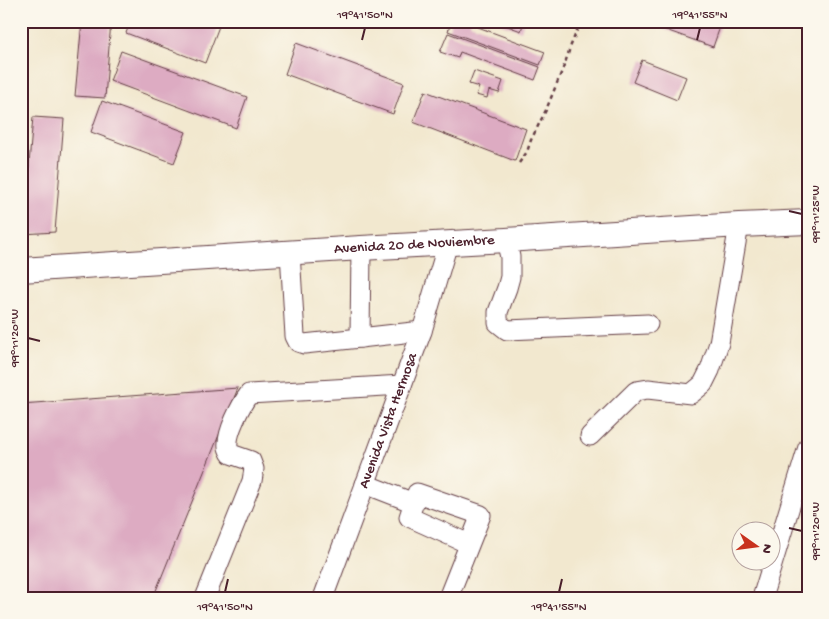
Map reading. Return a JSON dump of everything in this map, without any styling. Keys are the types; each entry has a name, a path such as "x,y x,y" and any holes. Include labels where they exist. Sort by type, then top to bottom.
{"main road":[{"name":"Avenida 20 de Noviembre","path":"21,270 290,252 808,222"}],"street":[{"path":"590,436 636,391 648,389 691,394 703,384 719,343 739,225"},
{"path":"506,240 510,257 510,277 498,312 498,324 507,330 648,324"},
{"name":"Avenida Vista Hermosa","path":"323,598 422,331 448,243"},
{"path":"360,338 361,248"},
{"path":"290,252 295,336 298,342 304,344 422,331"},
{"path":"205,598 252,481 254,469 251,461 231,454 228,446 229,434 249,394 402,385"},
{"path":"762,598 808,447"},
{"path":"365,484 414,503"},
{"path":"448,598 461,541 464,509 417,493 409,517 461,541"},
{"path":"426,525 435,499"}],"path":[{"path":"519,163 527,152 546,110 580,21"}],"building":[{"path":"82,21 111,21 105,98 75,96"},
{"path":"131,21 221,21 205,63 126,33"},
{"path":"452,21 471,21 470,24 545,52 540,65 448,31"},
{"path":"494,21 524,21 521,31"},
{"path":"641,21 714,21 721,24 713,47"},
{"path":"448,33 540,67 535,80 460,52 458,58 440,52"},
{"path":"296,43 404,83 393,114 285,74"},
{"path":"121,51 247,97 236,128 110,81"},
{"path":"642,60 686,77 677,100 633,82"},
{"path":"474,71 503,81 499,93 489,90 487,98 476,95 479,87 469,84"},
{"path":"425,91 526,129 515,161 413,122"},
{"path":"102,101 186,132 174,163 91,132"},
{"path":"33,117 64,119 55,232 23,234"},
{"path":"238,388 153,598 21,598 21,404"}]}
